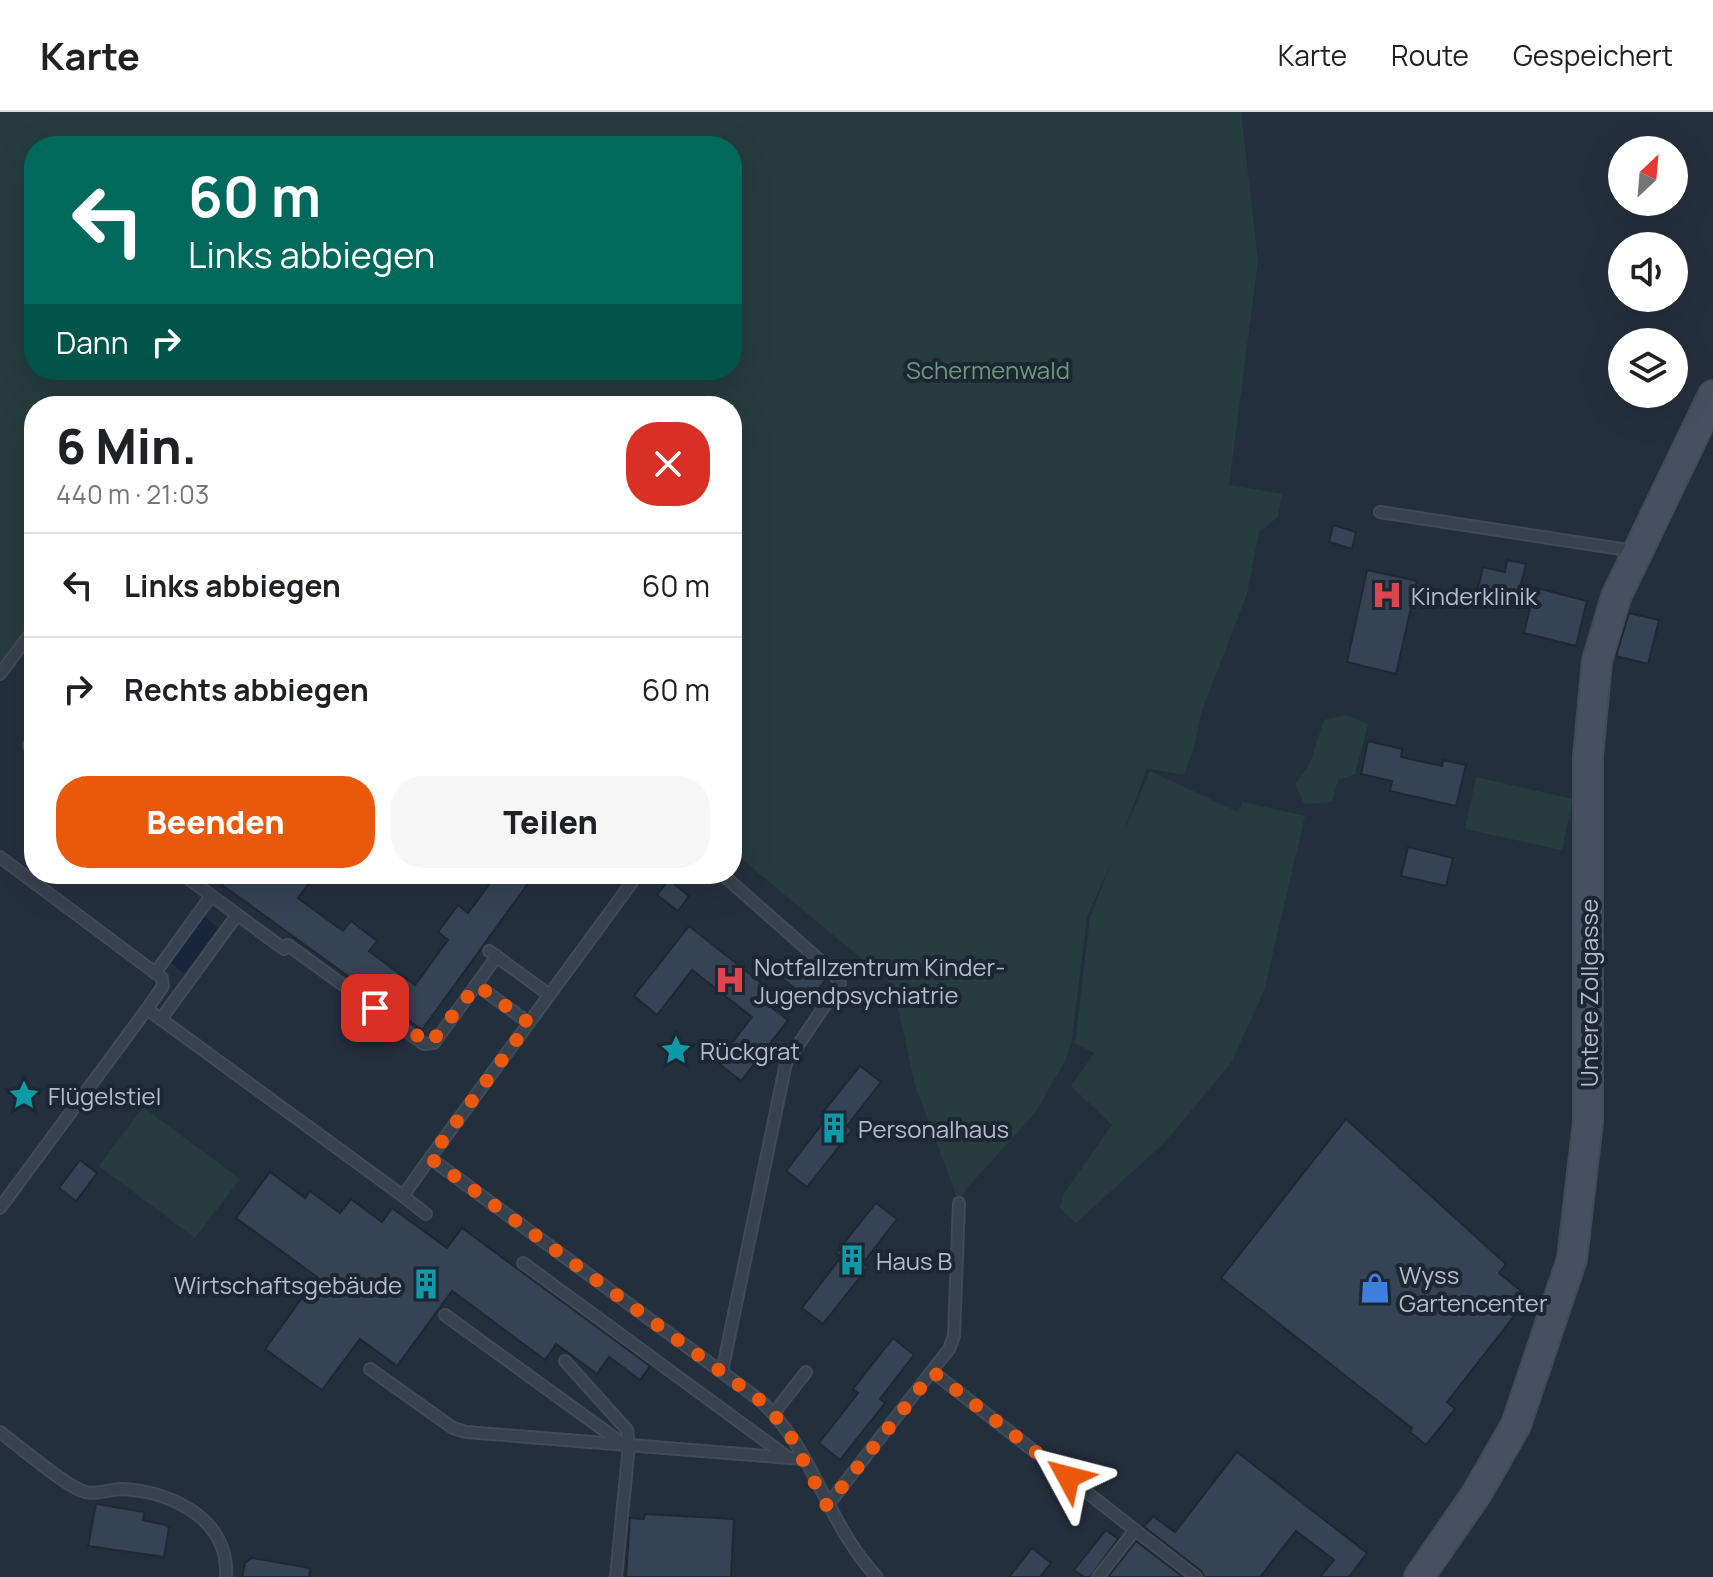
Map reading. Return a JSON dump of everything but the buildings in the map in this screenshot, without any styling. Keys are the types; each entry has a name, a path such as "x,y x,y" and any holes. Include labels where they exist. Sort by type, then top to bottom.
{"street":[{"name":"Untere Zollgasse","path":"1419,1577 1477,1493 1516,1425 1572,1259 1588,1122 1588,785 1594,684 1602,638 1636,552 1713,395"}],"lane":[{"path":"1380,512 1636,552"},
{"path":"0,674 24,642"},
{"path":"0,857 24,875"},
{"path":"0,1208 164,983 155,973 36,884"},
{"path":"195,884 284,949 288,945 424,1044 434,1043 477,985 493,954 544,991"},
{"path":"403,1196 631,884"},
{"path":"722,1372 783,1071 791,1050 840,983 833,972 733,884"},
{"path":"155,973 211,896"},
{"path":"161,1019 237,915"},
{"path":"477,985 529,1023"},
{"path":"147,1009 426,1214"},
{"path":"430,1158 774,1413 789,1433 857,1556 877,1577"},
{"path":"827,1506 933,1372 954,1336 959,1203"},
{"path":"523,1263 788,1457"},
{"path":"445,1315 627,1445"},
{"path":"565,1361 627,1430 616,1577"},
{"path":"370,1369 453,1428 466,1432 803,1459"},
{"path":"774,1413 806,1372"},
{"path":"933,1372 1196,1577"},
{"path":"0,1432 81,1491 139,1491 171,1500 195,1512 221,1541 226,1577"},
{"path":"1098,1577 1135,1530"}],"green space":[{"name":"Schermenwald","path":"0,112 1241,112 1258,261 1229,485 1282,494 1278,517 1259,532 1247,594 1201,713 1194,749 1183,775 1147,768 1123,834 1150,771 1238,812 1243,802 1305,816 1264,991 1231,1063 1164,1143 1076,1223 1060,1208 1064,1193 1112,1125 1071,1086 1094,1053 1075,1043 1090,917 1113,859 1087,917 1072,1040 1065,1061 1035,1113 967,1188 959,1203 915,1085 893,985 742,859 742,396 24,396 24,633 0,664"},
{"path":"1345,715 1368,724 1355,774 1338,780 1332,802 1304,804 1295,784 1309,766 1324,720"},
{"path":"1476,777 1573,799 1562,850 1465,829"},
{"path":"143,1107 240,1179 195,1238 99,1166"}],"water":[{"path":"203,916 219,928 185,974 169,962"}],"place":[{"name":"Kinderklinik","path":"1387,595"},
{"name":"Notfallzentrum Kinder- Jugendpsychiatrie","path":"730,980"},
{"name":"Rückgrat","path":"676,1050"},
{"name":"Flügelstiel","path":"24,1095"},
{"name":"Personalhaus","path":"834,1128"},
{"name":"Haus B","path":"852,1260"},
{"name":"Wirtschaftsgebäude","path":"426,1284"},
{"name":"Wyss Gartencenter","path":"1375,1288"}],"route":[{"path":"375,1008 424,1044 430,1044 434,1043 477,985 529,1023 430,1158 765,1404 789,1433 827,1506 933,1372 1068,1477"}]}
